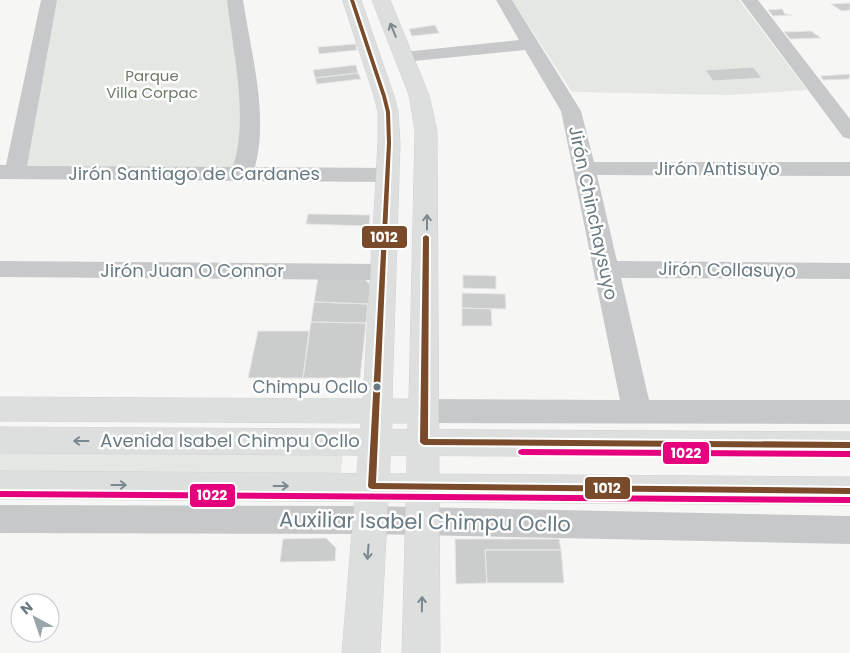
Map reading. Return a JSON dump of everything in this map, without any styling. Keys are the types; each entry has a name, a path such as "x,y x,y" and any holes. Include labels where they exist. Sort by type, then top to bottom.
{"main road":[{"path":"352,0 379,76 388,112 388,175 377,412 361,653"},
{"path":"381,0 424,112 426,131 425,411 421,653"},
{"path":"0,409 425,411"},
{"name":"Avenida Isabel Chimpu Ocllo","path":"0,440 850,445"},
{"path":"0,484 850,491"}],"street":[{"path":"8,172 49,0"},
{"path":"235,0 251,123 250,146 242,174"},
{"name":"Jirón Chinchaysuyo","path":"504,0 570,111 585,168 637,412"},
{"path":"748,0 850,133"},
{"path":"404,58 531,44"},
{"name":"Jirón Antisuyo","path":"585,168 850,169"},
{"name":"Jirón Santiago de Cardanes","path":"8,172 388,175"},
{"name":"Jirón Juan O Connor","path":"0,269 383,272"},
{"name":"Jirón Collasuyo","path":"605,269 850,271"},
{"path":"425,411 850,412"},
{"name":"Auxiliar Isabel Chimpu Ocllo","path":"0,519 370,520 850,530"}],"green space":[{"name":"Parque Villa Corpac","path":"55,0 231,0 245,122 236,171 22,167"},
{"path":"512,0 739,0 807,90 730,95 572,92"},
{"path":"0,449 343,453 341,473 0,475"}],"building":[{"path":"850,3 850,10 842,11 831,4"},
{"path":"782,9 785,14 792,15 773,16 768,10"},
{"path":"435,25 439,33 412,36 409,29"},
{"path":"811,31 821,38 790,39 784,32"},
{"path":"356,44 357,50 319,54 318,47"},
{"path":"356,65 358,73 315,78 313,70"},
{"path":"753,67 762,78 713,81 705,70"},
{"path":"358,73 361,79 317,84 315,78"},
{"path":"850,74 849,79 823,80 821,76"},
{"path":"308,214 370,215 369,226 306,224"},
{"path":"463,275 496,276 496,289 463,288"},
{"path":"318,278 365,279 371,286 368,304 314,302"},
{"path":"462,293 505,294 506,309 462,308"},
{"path":"314,302 368,304 366,323 311,322"},
{"path":"462,308 491,309 492,326 462,326"},
{"path":"311,322 366,323 360,378 303,378"},
{"path":"258,331 309,331 303,378 248,378"},
{"path":"326,538 336,548 335,561 280,562 283,539"},
{"path":"455,539 559,539 561,550 485,550 487,583 456,584"},
{"path":"485,550 561,550 564,583 487,583"}],"transit line":[{"name":"1012","path":"352,0 388,112 389,143 372,486 850,491"},
{"name":"1012","path":"426,237 424,442 850,445"},
{"name":"1022","path":"522,452 850,454"},
{"name":"1022","path":"0,494 850,500"}],"place":[{"name":"Chimpu Ocllo","path":"377,387"}]}
